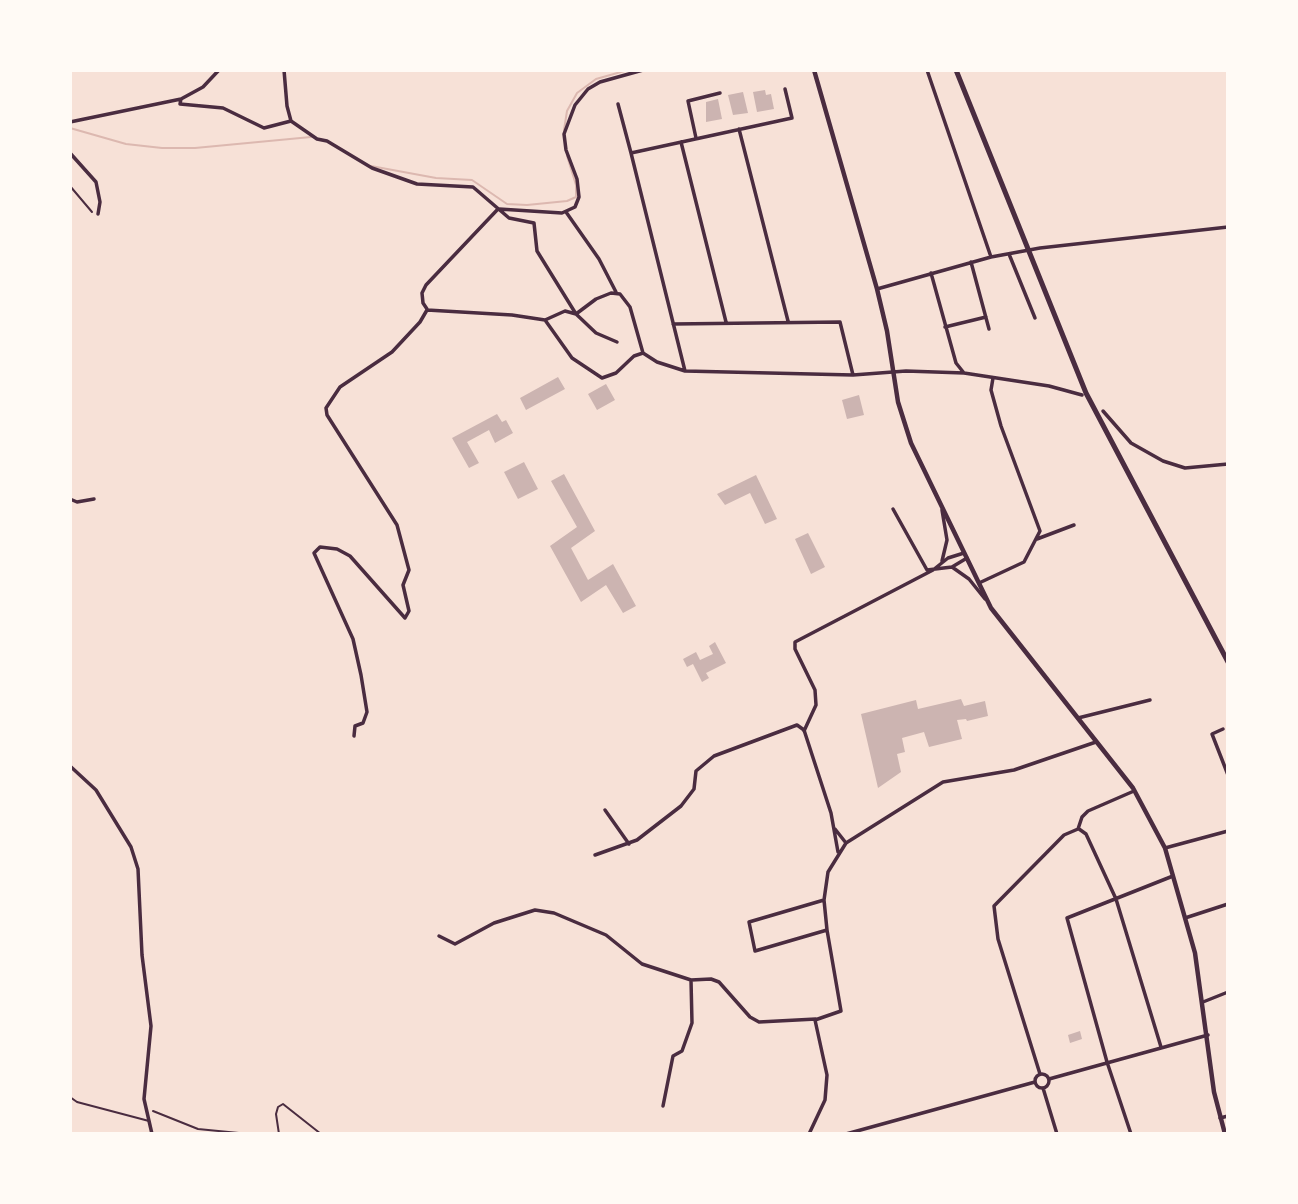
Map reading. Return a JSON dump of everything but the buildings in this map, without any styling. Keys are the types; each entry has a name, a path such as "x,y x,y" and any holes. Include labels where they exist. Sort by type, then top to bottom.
{"highway":[{"path":"956,70 1107,438 1228,662"}],"street":[{"path":"70,122 181,99 203,87 219,70"},
{"path":"284,70 291,121 317,139 327,141 372,168 417,184 473,187 509,218 534,223 537,251 576,314 596,332 617,342"},
{"path":"498,209 511,212 566,212 575,207 579,197 564,134 575,104 588,89 600,82 643,70"},
{"path":"814,70 877,289 895,374 898,402 907,430 991,608"},
{"path":"928,70 991,257"},
{"path":"631,153 792,118 785,89"},
{"path":"696,138 688,101 720,93"},
{"path":"181,99 180,104 223,108 264,128 291,121"},
{"path":"618,104 685,371"},
{"path":"739,129 788,321"},
{"path":"681,142 726,322"},
{"path":"70,153 96,182 100,202 98,214"},
{"path":"427,310 422,293 426,285 498,209"},
{"path":"566,212 590,245 616,292 624,296 630,307 643,353 657,362 685,371 853,375 895,374 906,371 964,373 1049,386 1082,395"},
{"path":"877,289 991,257 1066,243 1228,227"},
{"path":"1009,254 1035,318"},
{"path":"971,262 989,330"},
{"path":"931,274 956,363 964,373"},
{"path":"427,310 512,315 545,320 565,312 576,314 596,299 616,292"},
{"path":"354,736 355,726 363,723 366,712 362,675 353,639 327,574 316,561 314,553 320,547 337,548 350,556 405,618 409,611 403,585 409,570 397,525 327,415 327,408 340,387 392,352 420,322 427,310"},
{"path":"945,327 986,317"},
{"path":"545,320 572,358 597,376 606,378 616,373 634,356 643,353"},
{"path":"673,324 840,322 853,375"},
{"path":"979,583 1024,562 1040,531 991,390 993,378"},
{"path":"1103,411 1131,443 1163,461 1185,468 1228,464"},
{"path":"70,499 77,502 94,499"},
{"path":"941,563 947,540 942,506"},
{"path":"893,509 927,570 952,567 966,556"},
{"path":"1037,539 1074,525"},
{"path":"804,731 816,705 815,690 795,649 795,642 933,570 954,555 966,556"},
{"path":"952,567 969,579 1134,790 1164,848 1185,918 1203,1002 1220,1118 1225,1134"},
{"path":"1076,719 1150,700"},
{"path":"596,855 629,844 691,797 696,771 714,756 792,725 802,725 833,824 838,852"},
{"path":"1223,729 1212,733 1228,775"},
{"path":"439,936 455,944 494,923 535,910 554,913 607,936 642,964 691,980 711,979 719,982 750,1017 759,1022 816,1019 841,1009 824,900 828,872 846,843 943,782 1014,769 1096,742"},
{"path":"70,766 103,801 131,847 138,869 142,955 151,1026 144,1099 152,1134"},
{"path":"1134,790 1088,811 1082,817 1078,829 1064,835 994,906 998,939 1040,1074 1049,1079 1208,1035"},
{"path":"605,810 629,844"},
{"path":"833,824 846,843"},
{"path":"1078,829 1086,834 1116,899 1161,1047"},
{"path":"1164,848 1228,831"},
{"path":"1131,1134 1107,1062 1067,918 1173,876"},
{"path":"824,900 749,922 755,951 827,930"},
{"path":"1185,918 1228,904"},
{"path":"663,1106 673,1056 682,1051 692,1023 691,980"},
{"path":"1203,1002 1228,992"},
{"path":"808,1134 825,1100 827,1075 816,1019"},
{"path":"846,1134 1035,1082 1040,1074"},
{"path":"1043,1088 1048,1085 1049,1079"},
{"path":"1035,1082 1043,1088 1057,1134"},
{"path":"1220,1118 1228,1116"}],"lane":[{"path":"70,1097 77,1102 150,1122"}],"path":[{"path":"70,186 82,204 98,214"},
{"path":"279,1134 276,1114 278,1107 283,1104 321,1134"},
{"path":"147,1108 198,1129 249,1134"}],"waterway":[{"path":"564,130 567,111 577,93 596,79 628,70"},
{"path":"70,128 126,144 162,148 195,148 311,137"},
{"path":"371,166 436,178 472,180 507,204 527,205 567,201 576,197 576,185 567,156"}]}
